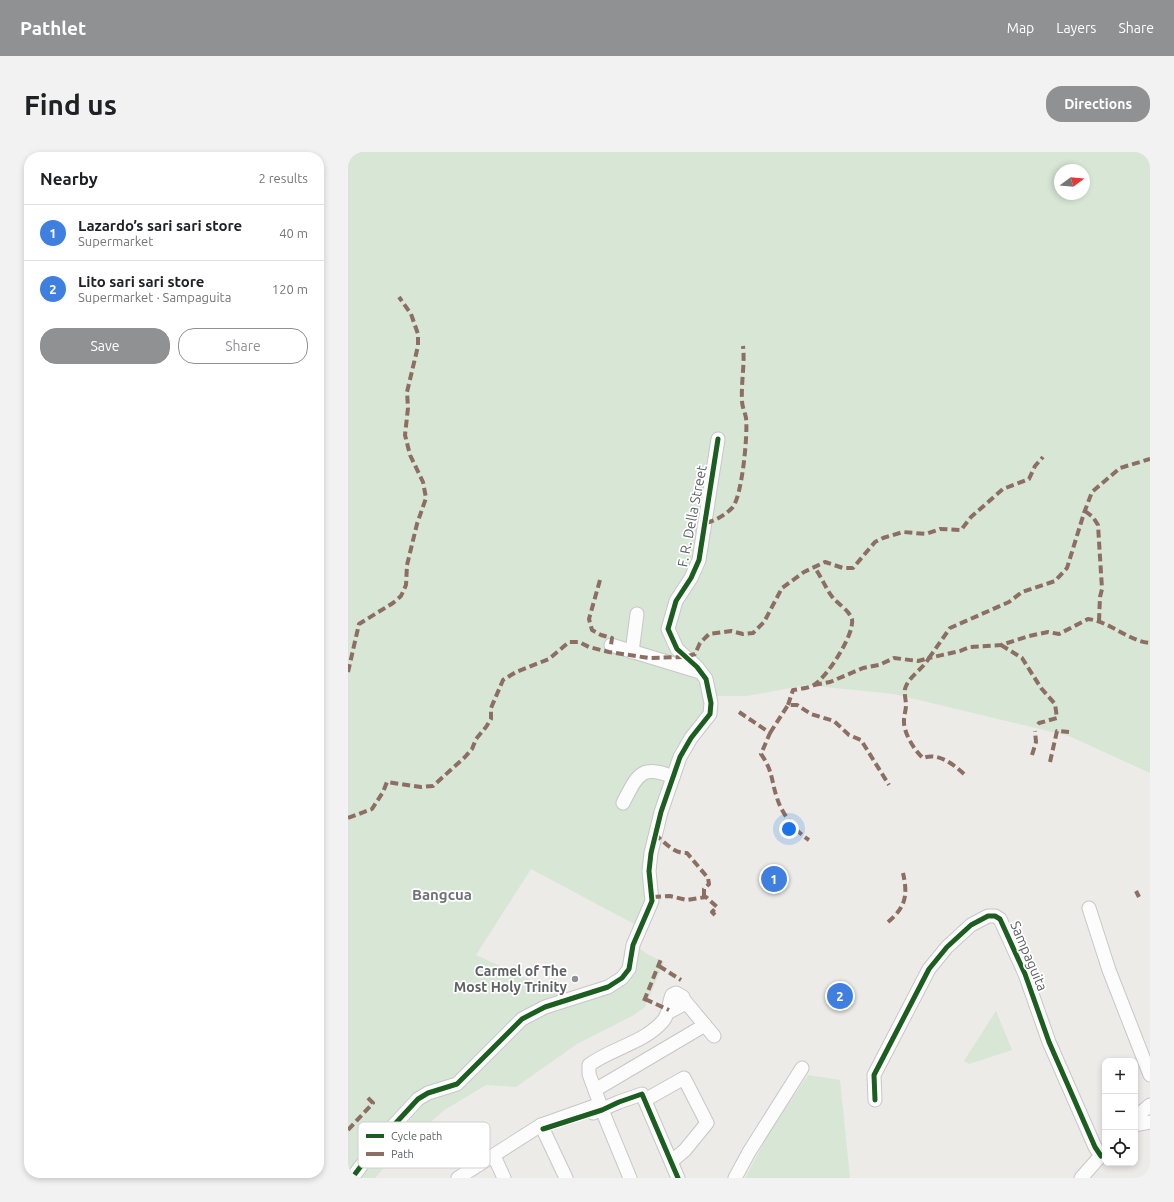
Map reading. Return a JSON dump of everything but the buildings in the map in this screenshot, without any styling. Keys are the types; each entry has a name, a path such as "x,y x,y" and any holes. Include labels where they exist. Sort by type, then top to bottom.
{"street":[{"name":"F. R. Della Street","path":"397,1122 418,1099 428,1093 457,1084 522,1019 545,1007 608,987 618,982 625,975 631,964 633,945 652,901 649,871 651,854 661,812 680,757 690,738 710,714 708,688 702,673 677,649 668,629 676,601 691,578 699,560 718,438"},
{"path":"632,652 637,614"},
{"path":"611,645 702,673"},
{"path":"623,803 636,778 640,774 647,771 655,771 673,777"},
{"path":"1089,908 1108,970 1150,1075"},
{"name":"Sampaguita","path":"875,1100 874,1075 929,968 970,924 988,916 995,916 1000,919 1026,974 1049,1042 1095,1147 1102,1153"},
{"path":"490,1158 542,1127 600,1104 589,1074 589,1065 643,1037 664,1021 669,1012 670,1000 673,994 680,994 714,1036"},
{"path":"595,1090 705,1025"},
{"path":"735,1178 749,1152 802,1068"},
{"path":"645,1100 684,1078 707,1123 685,1150 672,1161"},
{"path":"542,1127 602,1110 642,1094 678,1178"},
{"path":"1138,1122 1150,1105"},
{"path":"602,1110 630,1178"},
{"path":"542,1127 566,1178"},
{"path":"1082,1178 1102,1155"},
{"path":"494,1156 504,1178"},
{"name":"F. R. Della Street","path":"352,1178 360,1168"},
{"path":"458,1178 474,1168"}],"green space":[{"path":"348,152 1150,152 1150,773 1069,736 894,694 806,685 747,696 717,696 714,718 690,747 664,813 639,948 647,954 664,962 645,1007 634,1015 577,1044 516,1087 486,1085 443,1111 431,1122 358,1122 358,1168 384,1168 375,1178 348,1178","holes":["531,869 636,925 620,974 588,990 565,996 476,955"]},
{"path":"996,1011 1012,1050 969,1064 964,1061"},
{"path":"808,1075 840,1080 850,1178 745,1178 770,1131"}],"marked path":[{"path":"348,672 359,624 393,603 401,596 406,585 407,565 417,524 426,498 423,482 410,455 405,435 408,408 407,392 418,346 418,334 411,314 399,297"},
{"path":"706,523 720,517 732,508 736,502 739,492 745,451 746,426 746,418 742,405 744,360 743,346"},
{"path":"348,818 372,809 383,792 387,782 421,787 433,786 472,749 476,739 491,719 491,708 503,680 516,672 549,659 569,642 579,642 589,647 609,652 649,658 685,657 695,654 700,643 709,634 731,631 743,634 753,633 764,622 782,588 804,572 825,562 843,568 853,568 875,542 903,532 926,534 940,529 961,530 971,517 1003,489 1029,479 1035,466 1043,457"},
{"path":"814,685 830,682 863,668 879,665 894,658 918,661 929,658 950,628 1009,602 1022,592 1055,581 1067,568 1092,492 1120,468 1150,459"},
{"path":"1085,511 1093,517 1098,525 1102,589 1100,597 1099,621"},
{"path":"788,705 793,690 814,685 833,665 845,644 852,626 851,616 834,599 814,567"},
{"path":"600,580 589,619 592,630 601,635 612,638 611,645"},
{"path":"964,774 955,766 940,758 923,758 913,746 905,730 905,689 912,677 929,658 960,651 970,647 1001,645 1029,636 1048,632 1059,634 1088,619 1104,624 1134,639 1150,643"},
{"path":"1001,645 1022,658 1041,688 1055,704 1057,718 1039,723 1037,726"},
{"path":"770,733 788,705 797,705 811,714 834,721 849,735 861,740 889,785"},
{"path":"739,712 770,733 761,754 770,771 779,804 790,822 809,840"},
{"path":"1032,755 1036,742 1035,731"},
{"path":"1050,762 1057,731 1069,732"},
{"path":"655,834 674,850 687,853 708,878 709,884 704,889 704,898"},
{"path":"888,922 899,911 904,900 905,881 903,873"},
{"path":"1136,891 1139,897"},
{"path":"653,897 670,896 687,900 706,897 717,907 712,912 715,915"},
{"path":"644,1001 661,959"},
{"path":"659,966 681,980"},
{"path":"645,999 669,1010"},
{"path":"348,1130 373,1103 367,1097"}],"cycle path":[{"path":"397,1122 418,1099 428,1093 457,1084 522,1019 545,1007 608,987 622,978 629,969 633,945 652,901 649,871 651,853 661,812 680,757 691,738 710,714 711,703 706,679 697,667 677,649 668,629 676,601 691,578 699,560 718,439"},
{"path":"875,1100 874,1075 929,969 947,947 971,925 988,916 995,916 1000,919 1025,974 1049,1042 1095,1147 1101,1156"},
{"path":"543,1129 602,1110 642,1094 678,1178"},
{"path":"352,1178 360,1168"}],"place":[{"name":"Lazardo’s sari sari store","path":"774,879"},
{"name":"Carmel of The Most Holy Trinity","path":"575,979"},
{"name":"Lito sari sari store","path":"840,996"}],"district":[{"name":"Bangcua","path":"442,895"}]}
